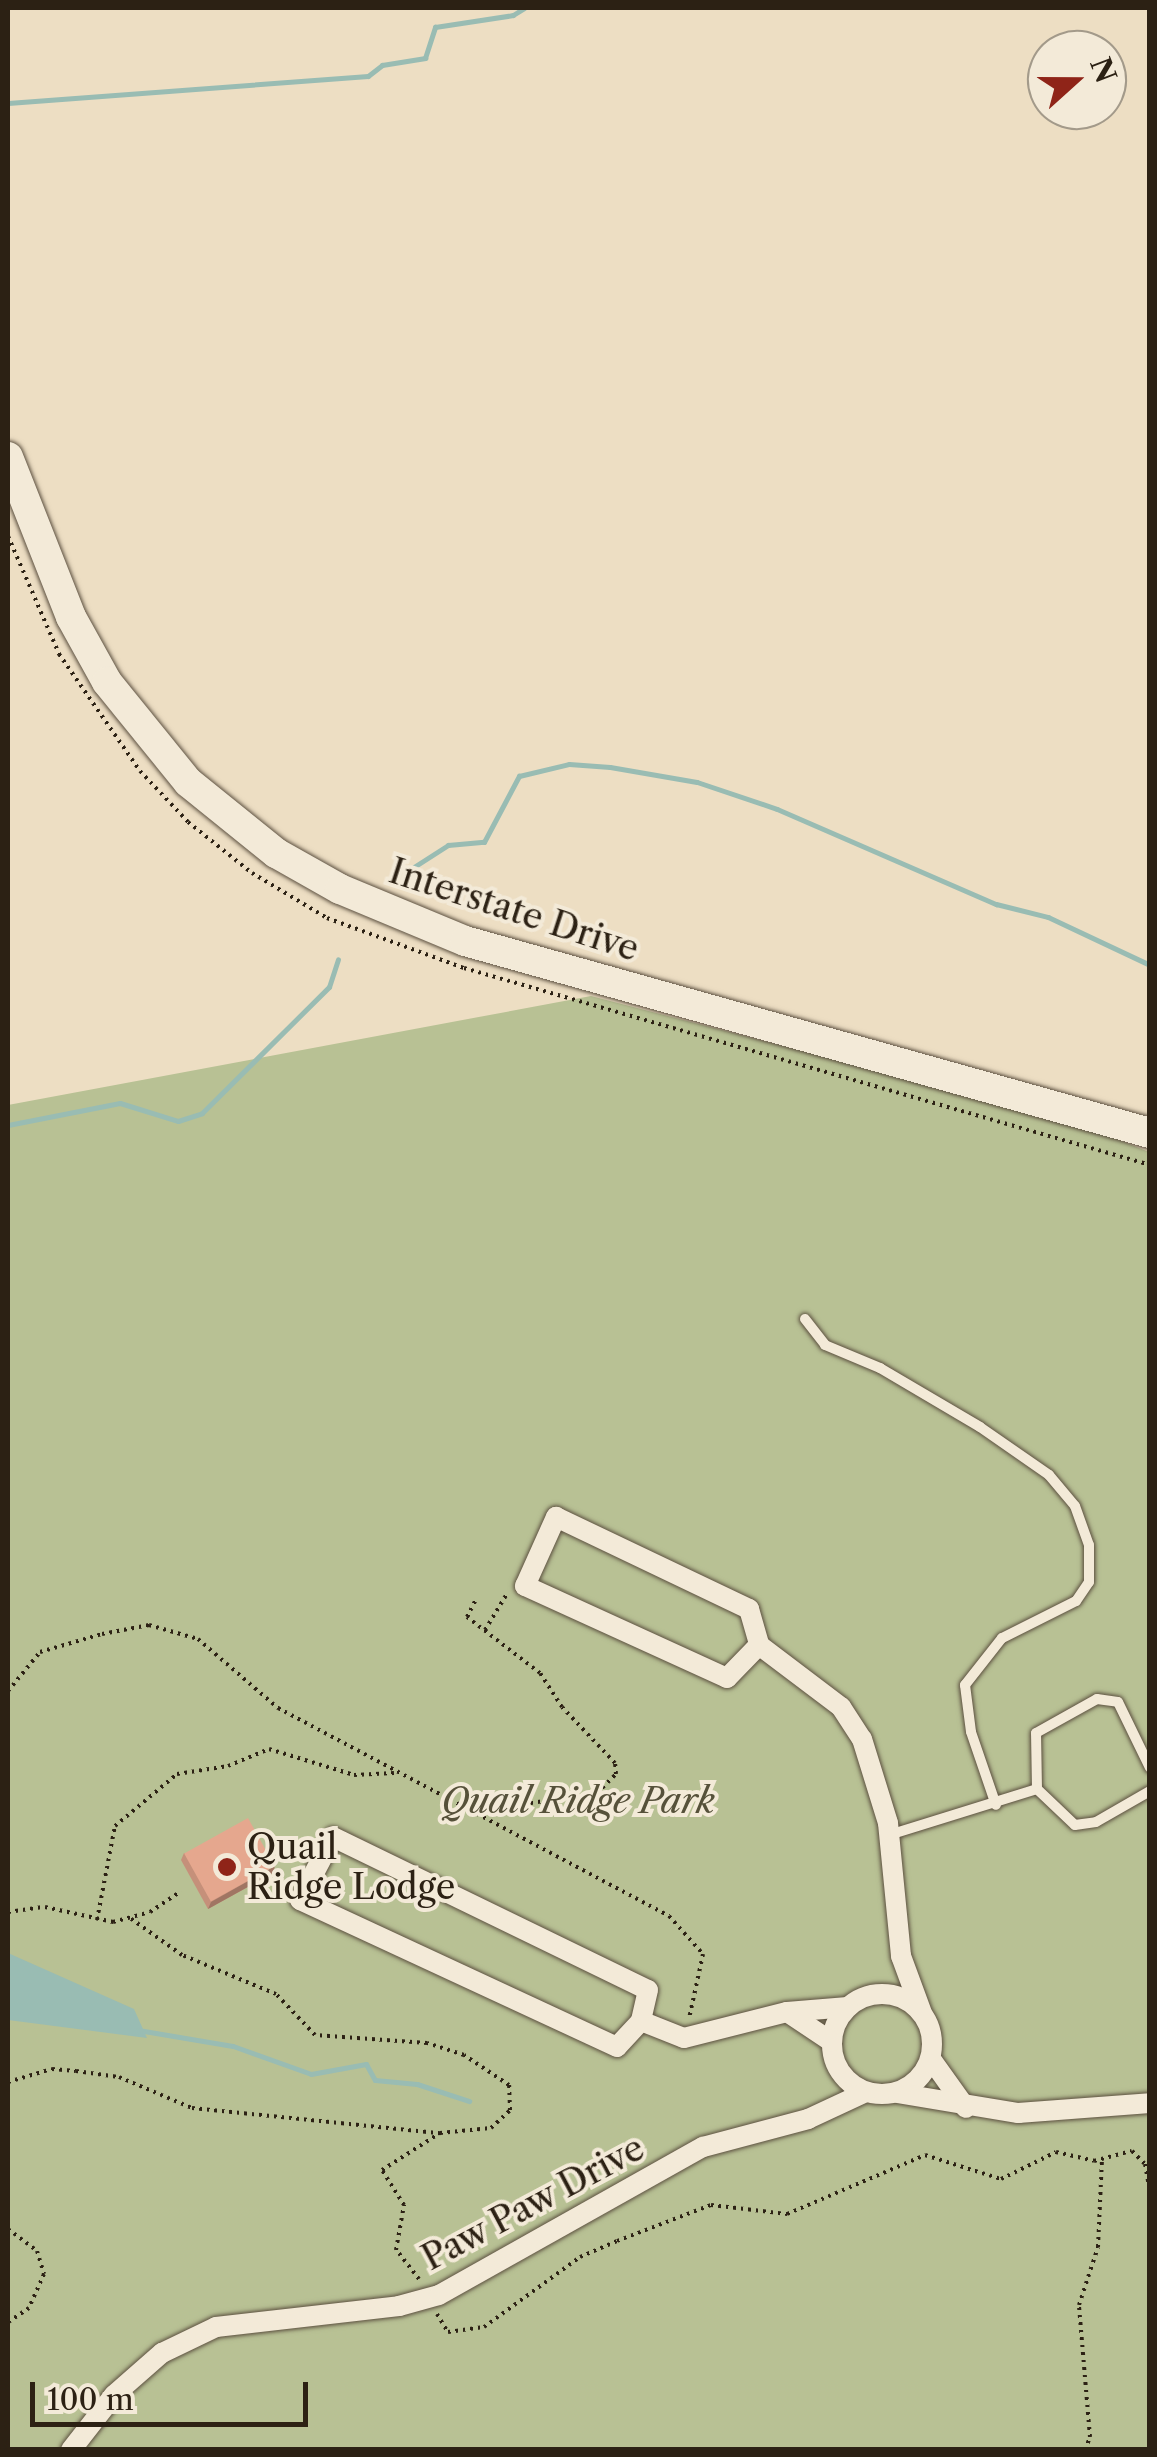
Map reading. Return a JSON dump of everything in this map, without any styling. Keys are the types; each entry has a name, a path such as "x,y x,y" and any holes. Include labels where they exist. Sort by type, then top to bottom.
{"main road":[{"name":"Interstate Drive","path":"8,457 71,617 107,682 188,782 276,853 340,889 465,941 1150,1133"}],"street":[{"path":"760,1645 727,1678 524,1586 556,1517 749,1608 760,1645 841,1707 876,1772 890,1836 901,1956 930,2027 931,2059 966,2108"},
{"path":"333,1836 648,1990 641,2021 617,2046 300,1900 333,1836"},
{"path":"641,2021 684,2038 787,2012 848,2007 876,1994 901,1956"},
{"path":"876,1994 909,2001 922,2013"},
{"path":"848,2007 832,2042 840,2071 866,2092 897,2093 966,2108 1018,2112 1150,2104"},
{"path":"787,2012 832,2042"},
{"path":"897,2093 912,2085 931,2059"},
{"path":"825,2109 840,2071"},
{"name":"Paw Paw Drive","path":"71,2450 138,2374 216,2327 427,2298 703,2147 781,2128 866,2092"}],"lane":[{"path":"805,1319 825,1345 880,1368 980,1427 1050,1475 1076,1506 1089,1545 1090,1582 1076,1601 1002,1638 965,1684 971,1732 996,1806"},
{"path":"1150,1768 1118,1702 1096,1699 1036,1733 1038,1789 1075,1825 1096,1822 1150,1791"},
{"path":"890,1836 996,1806 1038,1789"}],"path":[{"path":"485,1630 504,1594 524,1586"},
{"path":"466,1812 596,1793 616,1774 615,1763 540,1673 468,1616 476,1599"},
{"path":"8,1691 40,1652 128,1628 171,1630 198,1639 278,1708 466,1812 578,1866 694,1937 702,1968 684,2038"},
{"path":"97,1920 115,1826 176,1774 228,1766 269,1749 354,1775 394,1773"},
{"path":"8,1912 45,1907 97,1920 130,1918 182,1891"},
{"path":"8,2082 52,2070 76,2071 119,2077 192,2108 440,2133 503,2123 513,2101 509,2085 464,2055 427,2043 315,2035 276,1994 182,1955 130,1918"},
{"path":"440,2133 382,2170 404,2205 396,2250 448,2332 463,2333 484,2327 580,2257 712,2205 787,2214 925,2155 1000,2179 1056,2152 1102,2159 1140,2154 1150,2194"},
{"path":"1085,2450 1090,2437 1079,2305 1098,2248 1102,2159"},
{"path":"8,2228 37,2251 44,2274 30,2308 8,2322"}],"green space":[{"name":"Quail Ridge Park","path":"591,996 1072,1121 1149,1152 1149,2449 8,2449 8,1105"}],"water":[{"path":"8,1953 134,2009 147,2038 8,2020"}],"building":[{"name":"Quail Ridge Lodge","path":"248,1818 275,1866 211,1901 184,1853"}],"waterway":[{"path":"8,103 368,76 382,65 425,58 435,27 513,15 524,8"},
{"path":"406,872 448,845 484,842 519,776 569,764 610,767 697,782 777,809 996,904 1048,917 1150,965"},
{"path":"8,1125 120,1103 178,1121 202,1113 329,987 338,959"},
{"path":"138,2030 233,2046 311,2074 366,2064 375,2080 417,2084 469,2101"}],"place":[{"name":"Quail Ridge Lodge","path":"227,1867"}]}
